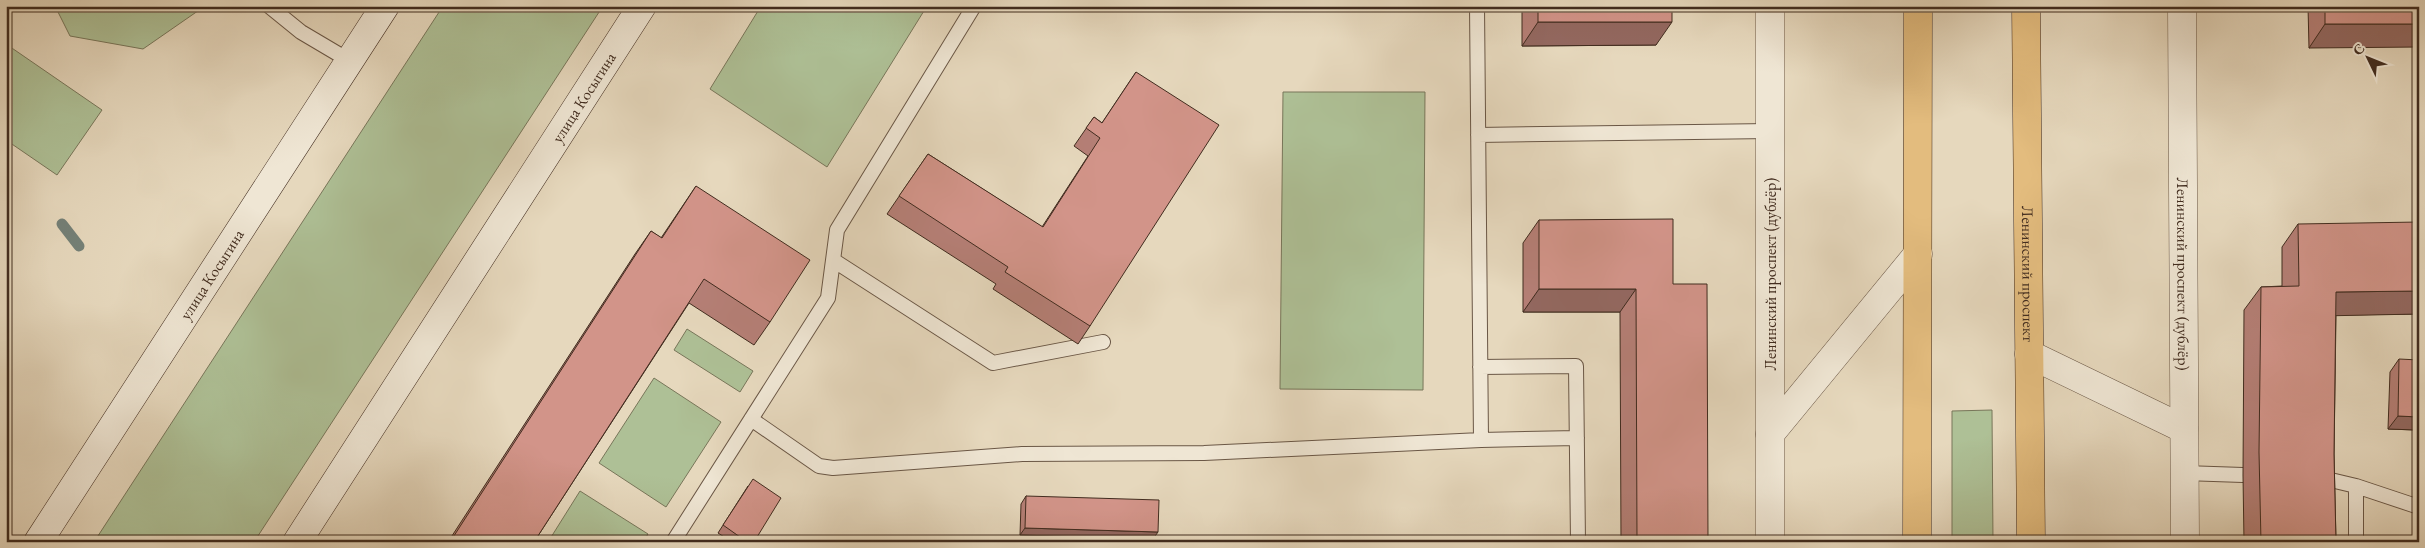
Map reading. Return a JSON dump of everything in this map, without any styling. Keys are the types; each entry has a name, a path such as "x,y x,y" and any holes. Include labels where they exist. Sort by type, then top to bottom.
{"main road":[{"path":"1917,542 1918,6"},
{"name":"Ленинский проспект","path":"2026,6 2031,542"}],"street":[{"name":"улица Косыгина","path":"38,542 385,6"},
{"name":"улица Косыгина","path":"297,542 642,6"},
{"name":"Ленинский проспект (дублёр)","path":"1770,6 1770,542"},
{"name":"Ленинский проспект (дублёр)","path":"2182,6 2185,542"},
{"path":"1770,434 1918,254"},
{"path":"2029,354 2184,429"}],"lane":[{"path":"269,6 301,32 350,61"},
{"path":"674,542 828,298 837,230 974,6"},
{"path":"1477,6 1481,440"},
{"path":"1478,135 1770,131"},
{"path":"833,260 993,363 1103,342"},
{"path":"1480,367 1576,366 1578,542"},
{"path":"751,419 819,466 833,468 1022,454 1204,453 1481,440 1576,438"},
{"path":"2184,473 2243,475"},
{"path":"2318,477 2356,486 2419,507"},
{"path":"2356,486 2356,542"}],"green space":[{"path":"55,6 205,6 143,49 70,36"},
{"path":"443,6 603,6 254,542 94,542"},
{"path":"761,6 927,6 827,167 710,89"},
{"path":"6,44 102,110 57,175 6,140"},
{"path":"1283,92 1425,92 1423,390 1280,389"},
{"path":"687,329 753,371 740,392 674,350"},
{"path":"654,378 721,422 666,507 599,463"},
{"path":"1992,410 1993,542 1952,542 1952,411"},
{"path":"580,491 648,534 643,542 548,542"}],"building":[{"path":"1538,6 1672,6 1672,22 1538,22"},
{"path":"2325,6 2419,6 2419,24 2325,24"},
{"path":"1136,72 1219,125 1090,326 1005,272 1008,267 899,196 928,154 1043,227 1100,138 1086,128 1094,117 1102,123"},
{"path":"696,186 810,260 770,322 704,279 534,542 450,542 651,231 662,238"},
{"path":"1673,219 1673,284 1707,284 1708,542 1637,542 1636,289 1539,289 1539,220"},
{"path":"2419,222 2419,291 2336,292 2334,454 2336,542 2261,542 2259,452 2261,287 2299,286 2298,224"},
{"path":"2399,359 2419,360 2419,417 2398,416"},
{"path":"753,479 781,498 754,542 747,542 723,525"},
{"path":"1026,496 1159,500 1158,532 1025,528"}],"waterway":[{"path":"62,224 79,246"}]}
